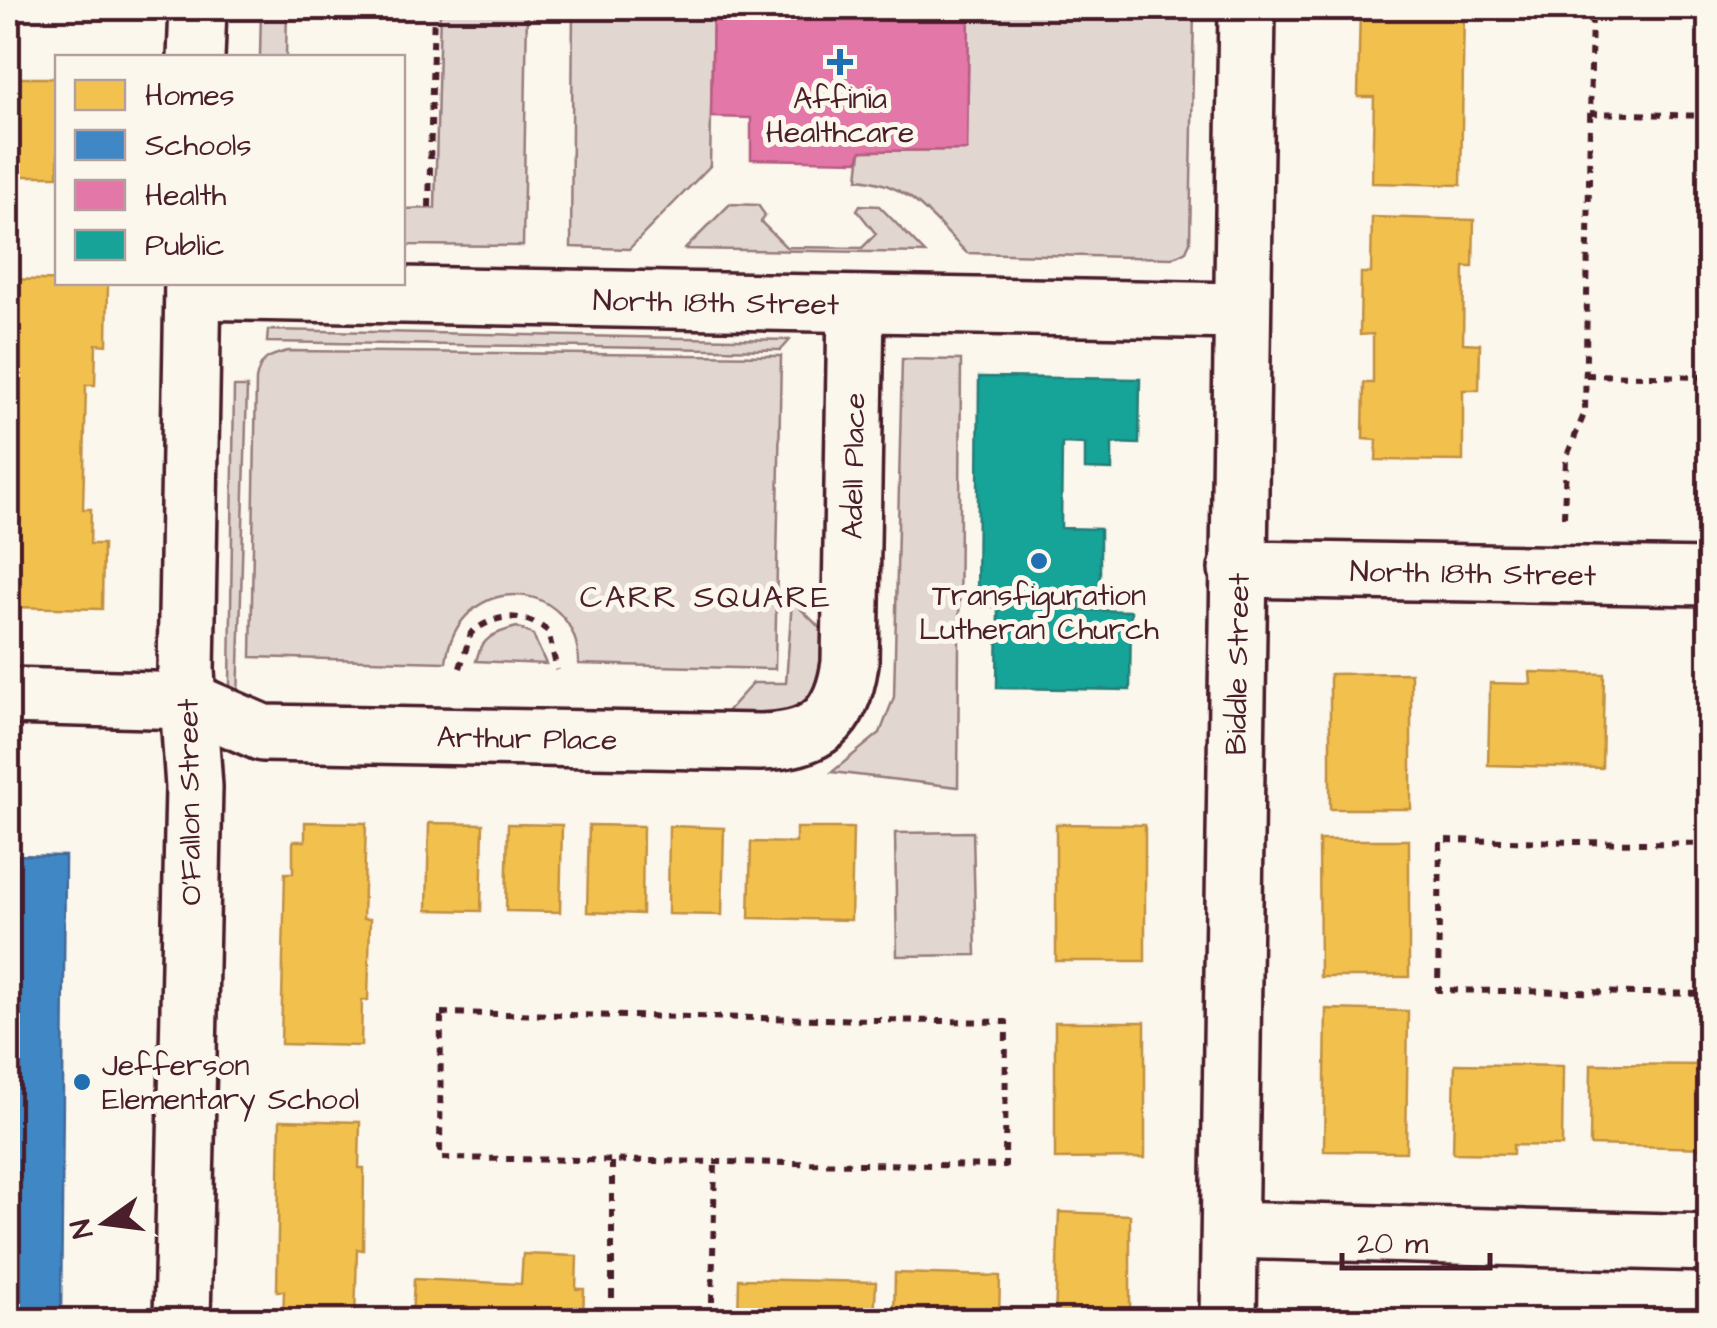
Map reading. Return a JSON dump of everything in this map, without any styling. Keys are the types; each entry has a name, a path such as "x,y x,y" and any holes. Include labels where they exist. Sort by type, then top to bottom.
{"street":[{"path":"196,55 198,8"},
{"name":"Biddle Street","path":"1228,1320 1247,8"},
{"name":"North 18th Street","path":"193,286 1240,312"},
{"name":"O'Fallon Street","path":"182,1320 194,787 189,702 193,286"},
{"name":"Adell Place","path":"846,687 856,305"},
{"name":"North 18th Street","path":"1238,569 1710,577"},
{"name":"Arthur Place","path":"189,702 263,734 788,742 814,731 836,712 846,687"},
{"path":"8,696 189,702"},
{"path":"1230,1230 1710,1243"}],"path":[{"path":"429,207 434,8"},
{"path":"1564,517 1566,458 1585,412 1592,8"},
{"path":"1590,114 1710,116"},
{"path":"1586,375 1710,377"},
{"path":"460,668 471,633 505,616 523,618 548,631 556,670"},
{"path":"1710,844 1440,840 1438,990 1710,994"},
{"path":"441,1013 1006,1022 1005,1166 715,1162 440,1158 441,1013"},
{"path":"612,1160 612,1298"},
{"path":"712,1302 715,1162"}],"shaded area":[{"path":"261,8 287,8 286,55 260,55"},
{"path":"440,8 527,8 523,246 405,245 405,209 435,208"},
{"path":"573,8 713,8 710,166 629,249 571,247"},
{"path":"969,8 1194,8 1190,242 1186,251 1172,258 967,253 906,195 877,182 858,179 861,151 967,150"},
{"path":"730,204 758,205 765,215 761,222 786,247 862,248 876,234 857,210 860,205 879,206 925,253 685,249"},
{"path":"268,330 790,340 781,350 267,342"},
{"path":"288,351 781,356 775,669 579,664 573,634 559,613 539,600 516,595 492,599 471,611 455,632 446,662 251,657 256,380 266,359"},
{"path":"902,359 961,360 958,787 832,772 880,733 894,697"},
{"path":"234,387 247,387 238,701 230,685"},
{"path":"792,600 827,635 824,664 813,700 791,714 723,716 753,683 786,683"},
{"path":"517,627 533,635 546,664 476,661 490,637"},
{"path":"973,832 976,955 897,956 895,833"}],"building: Homes":[{"path":"1360,8 1464,8 1461,185 1372,183 1374,97 1358,97"},
{"path":"8,78 55,78 55,176 8,176"},
{"path":"1372,217 1474,220 1473,267 1464,267 1463,343 1480,344 1479,390 1463,390 1463,461 1376,460 1377,440 1363,439 1364,383 1373,383 1373,334 1360,335 1361,273 1371,273"},
{"path":"8,279 55,280 55,285 108,285 107,345 96,344 95,385 86,385 83,509 91,509 90,544 103,544 102,609 8,607"},
{"path":"1530,672 1604,674 1602,768 1488,765 1490,683 1531,684"},
{"path":"1411,673 1411,809 1330,809 1330,674"},
{"path":"305,822 366,823 363,919 370,919 368,1000 362,1000 361,1046 281,1044 285,873 293,873 293,841 305,841"},
{"path":"429,823 483,824 481,911 427,910"},
{"path":"508,824 562,825 560,912 506,911"},
{"path":"1056,824 1145,825 1145,961 1056,961"},
{"path":"589,825 643,826 642,914 587,912"},
{"path":"669,826 724,828 722,915 668,914"},
{"path":"796,828 853,828 851,920 749,918 751,842 796,843"},
{"path":"1319,840 1409,840 1409,977 1320,977"},
{"path":"1326,1009 1408,1011 1406,1152 1324,1151"},
{"path":"1055,1022 1145,1022 1145,1158 1055,1159"},
{"path":"1455,1064 1563,1066 1562,1146 1513,1145 1513,1154 1453,1153"},
{"path":"1591,1064 1710,1065 1710,1148 1590,1145"},
{"path":"280,1120 360,1122 363,1250 357,1249 355,1320 283,1320 284,1291 277,1291"},
{"path":"1059,1212 1130,1215 1130,1320 1055,1320"},
{"path":"523,1254 577,1256 576,1289 584,1289 583,1320 412,1320 414,1279 521,1284"},
{"path":"895,1273 1000,1276 999,1320 894,1320"},
{"path":"739,1279 876,1282 874,1320 738,1320"}],"building: Schools":[{"name":"Jefferson Elementary School","path":"8,855 65,856 61,1320 8,1320"}],"building: Health":[{"name":"Affinia Healthcare","path":"713,8 969,8 967,150 861,151 858,161 751,159 751,118 711,117"}],"building: Public":[{"name":"Transfiguration Lutheran Church","path":"979,377 1140,379 1139,444 1112,443 1112,470 1085,469 1085,444 1062,443 1061,528 1100,529 1100,594 1080,593 1080,610 1131,611 1130,690 997,688 998,607 977,606"}],"place":[{"name":"Affinia Healthcare","path":"840,62"},
{"name":"Transfiguration Lutheran Church","path":"1039,561"},
{"name":"Jefferson Elementary School","path":"82,1082"}],"district":[{"name":"CARR SQUARE","path":"706,596"}]}
